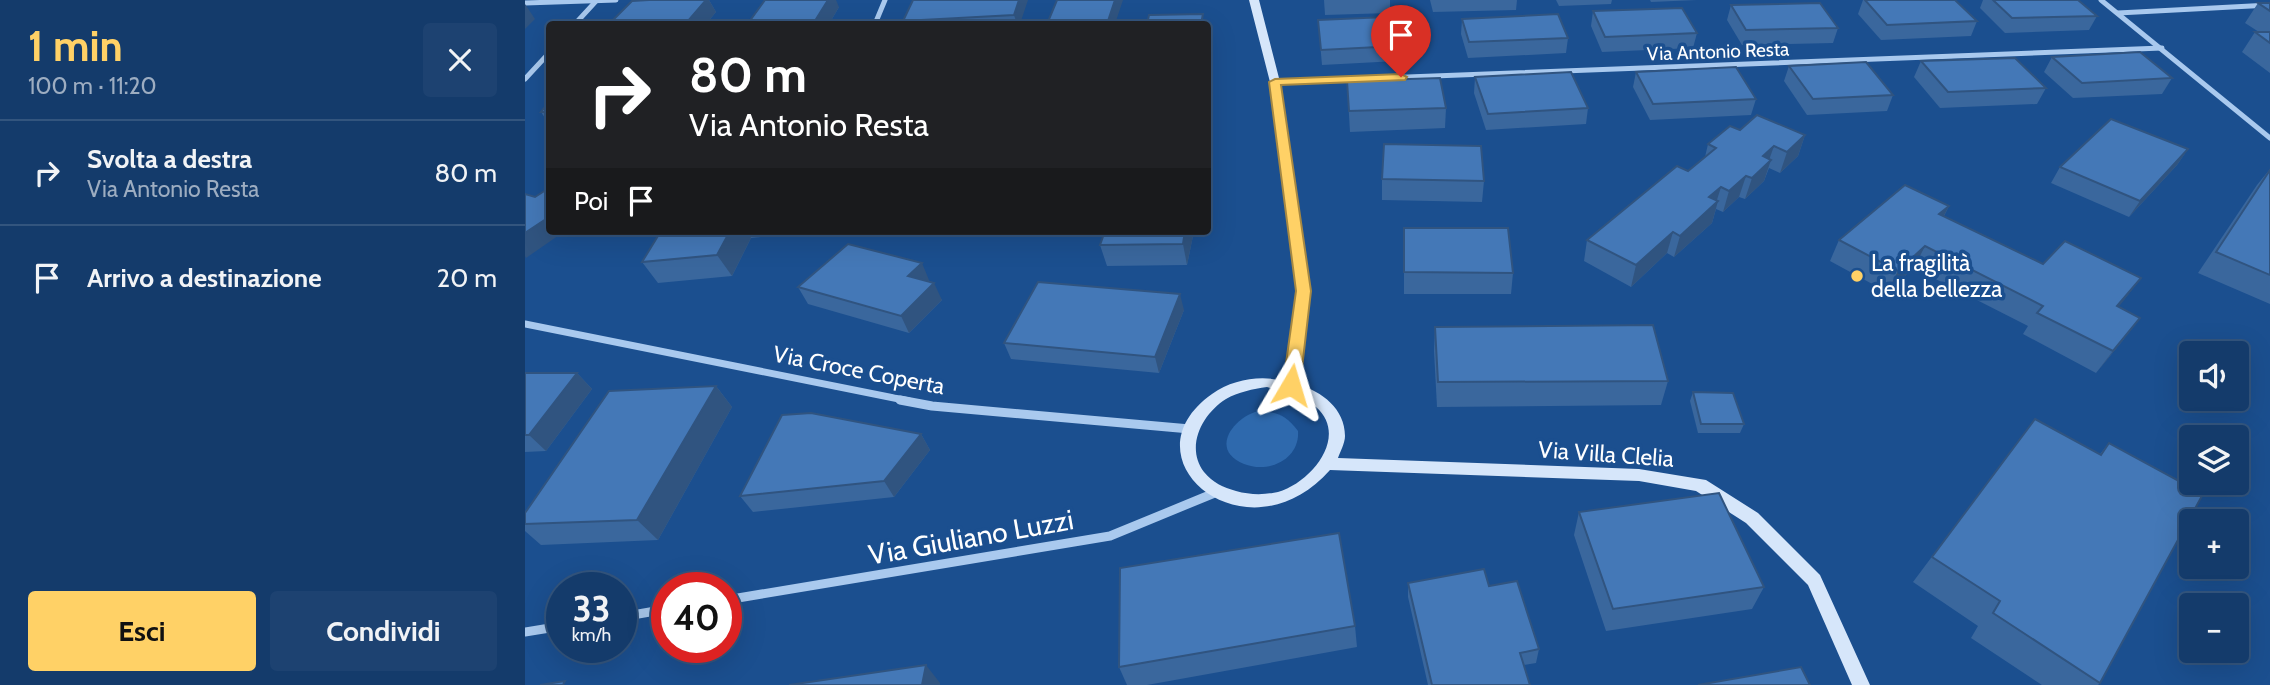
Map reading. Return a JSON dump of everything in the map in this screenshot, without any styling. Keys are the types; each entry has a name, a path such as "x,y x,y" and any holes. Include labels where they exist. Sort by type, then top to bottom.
{"street":[{"path":"578,21 597,0"},
{"path":"525,3 617,0"},
{"path":"875,21 885,0"},
{"path":"1254,0 1275,82 1303,291 1291,385"},
{"path":"2101,0 2270,138"},
{"path":"2118,13 2270,5"},
{"name":"Via Antonio Resta","path":"1275,82 2162,48"},
{"path":"525,79 546,55"},
{"name":"Via Croce Coperta","path":"525,324 932,406 1190,429"},
{"path":"1267,382 1291,385 1312,393 1328,407 1337,424 1337,444 1329,464 1314,481 1292,494 1266,501 1240,500 1217,492 1200,480 1190,465 1187,447 1190,429 1201,411 1220,395 1242,385 1267,382"},
{"name":"Via Villa Clelia","path":"1329,464 1639,475 1700,485 1752,518 1814,580 1861,685"},
{"name":"Via Giuliano Luzzi","path":"742,597 1110,536 1217,492"},
{"path":"525,632 546,629"}],"shaded area":[{"path":"1258,411 1281,415 1298,431 1294,449 1288,456 1281,462 1263,467 1244,464 1234,458 1226,443 1228,435 1240,420"}],"building":[{"path":"706,0 688,21 612,21 632,1"},
{"path":"765,0 828,0 815,21 750,21"},
{"path":"913,0 1019,0 1014,15 903,21"},
{"path":"1057,0 1115,0 1108,21 1048,21"},
{"path":"1865,0 1955,0 1977,21 1887,25"},
{"path":"1993,0 2078,0 2097,16 2012,18"},
{"path":"1820,3 1838,28 1746,30 1731,5"},
{"path":"2258,3 2270,3 2270,11"},
{"path":"1682,8 1697,33 1605,37 1593,11"},
{"path":"1203,14 1202,21 1148,21 1149,15"},
{"path":"1558,14 1568,38 1469,42 1462,19"},
{"path":"1409,16 1416,45 1321,50 1318,20"},
{"path":"2255,32 2270,32 2270,43"},
{"path":"2140,52 2172,78 2082,83 2052,57"},
{"path":"2015,58 2046,88 1948,92 1921,61"},
{"path":"1866,62 1893,95 1813,99 1789,66"},
{"path":"1736,67 1756,99 1653,104 1636,72"},
{"path":"1571,72 1588,108 1488,114 1475,77"},
{"path":"1440,78 1446,108 1349,111 1347,81"},
{"path":"1757,115 1805,135 1787,152 1774,146 1763,156 1771,160 1752,178 1746,176 1729,191 1721,187 1709,197 1718,201 1680,236 1673,232 1636,265 1587,240 1677,166 1688,171 1716,148 1708,144 1730,126 1740,130"},
{"path":"2111,119 2188,149 2140,201 2060,167"},
{"path":"1384,144 1481,146 1484,181 1382,179"},
{"path":"2270,170 2270,275 2216,252"},
{"path":"1905,185 1949,206 1939,214 2043,264 2065,241 2141,278 2117,306 2140,318 2113,351 2037,313 2043,306 1925,246 1898,271 1839,240"},
{"path":"546,190 546,219 525,233 525,194 535,197"},
{"path":"1404,228 1508,228 1513,273 1404,272"},
{"path":"659,235 728,235 717,255 642,262"},
{"path":"1104,235 1184,235 1183,244 1100,245"},
{"path":"848,244 922,263 908,276 934,283 901,316 798,287"},
{"path":"1038,282 1180,294 1155,357 1004,343"},
{"path":"1653,325 1668,381 1438,382 1435,327"},
{"path":"525,373 577,373 529,435 525,435"},
{"path":"716,386 637,520 525,524 525,513 609,391"},
{"path":"1693,392 1733,393 1744,424 1701,424"},
{"path":"811,413 921,434 884,481 740,496 782,415"},
{"path":"2035,419 2101,455 2109,443 2179,481 2179,495 2202,495 2195,509 2179,509 2179,538 2100,683 1993,613 2000,601 1932,557"},
{"path":"1719,493 1764,587 1613,609 1579,512"},
{"path":"1339,533 1355,626 1119,667 1120,568"},
{"path":"1484,569 1489,586 1517,581 1539,649 1520,653 1530,685 1432,685 1408,583"},
{"path":"926,665 922,685 789,685"},
{"path":"1801,667 1810,685 1698,685"},
{"path":"565,681 563,685 540,685"}],"place":[{"name":"La fragilità della bellezza","path":"1857,276"}],"route":[{"path":"1291,385 1303,291 1275,82 1401,77"}]}
